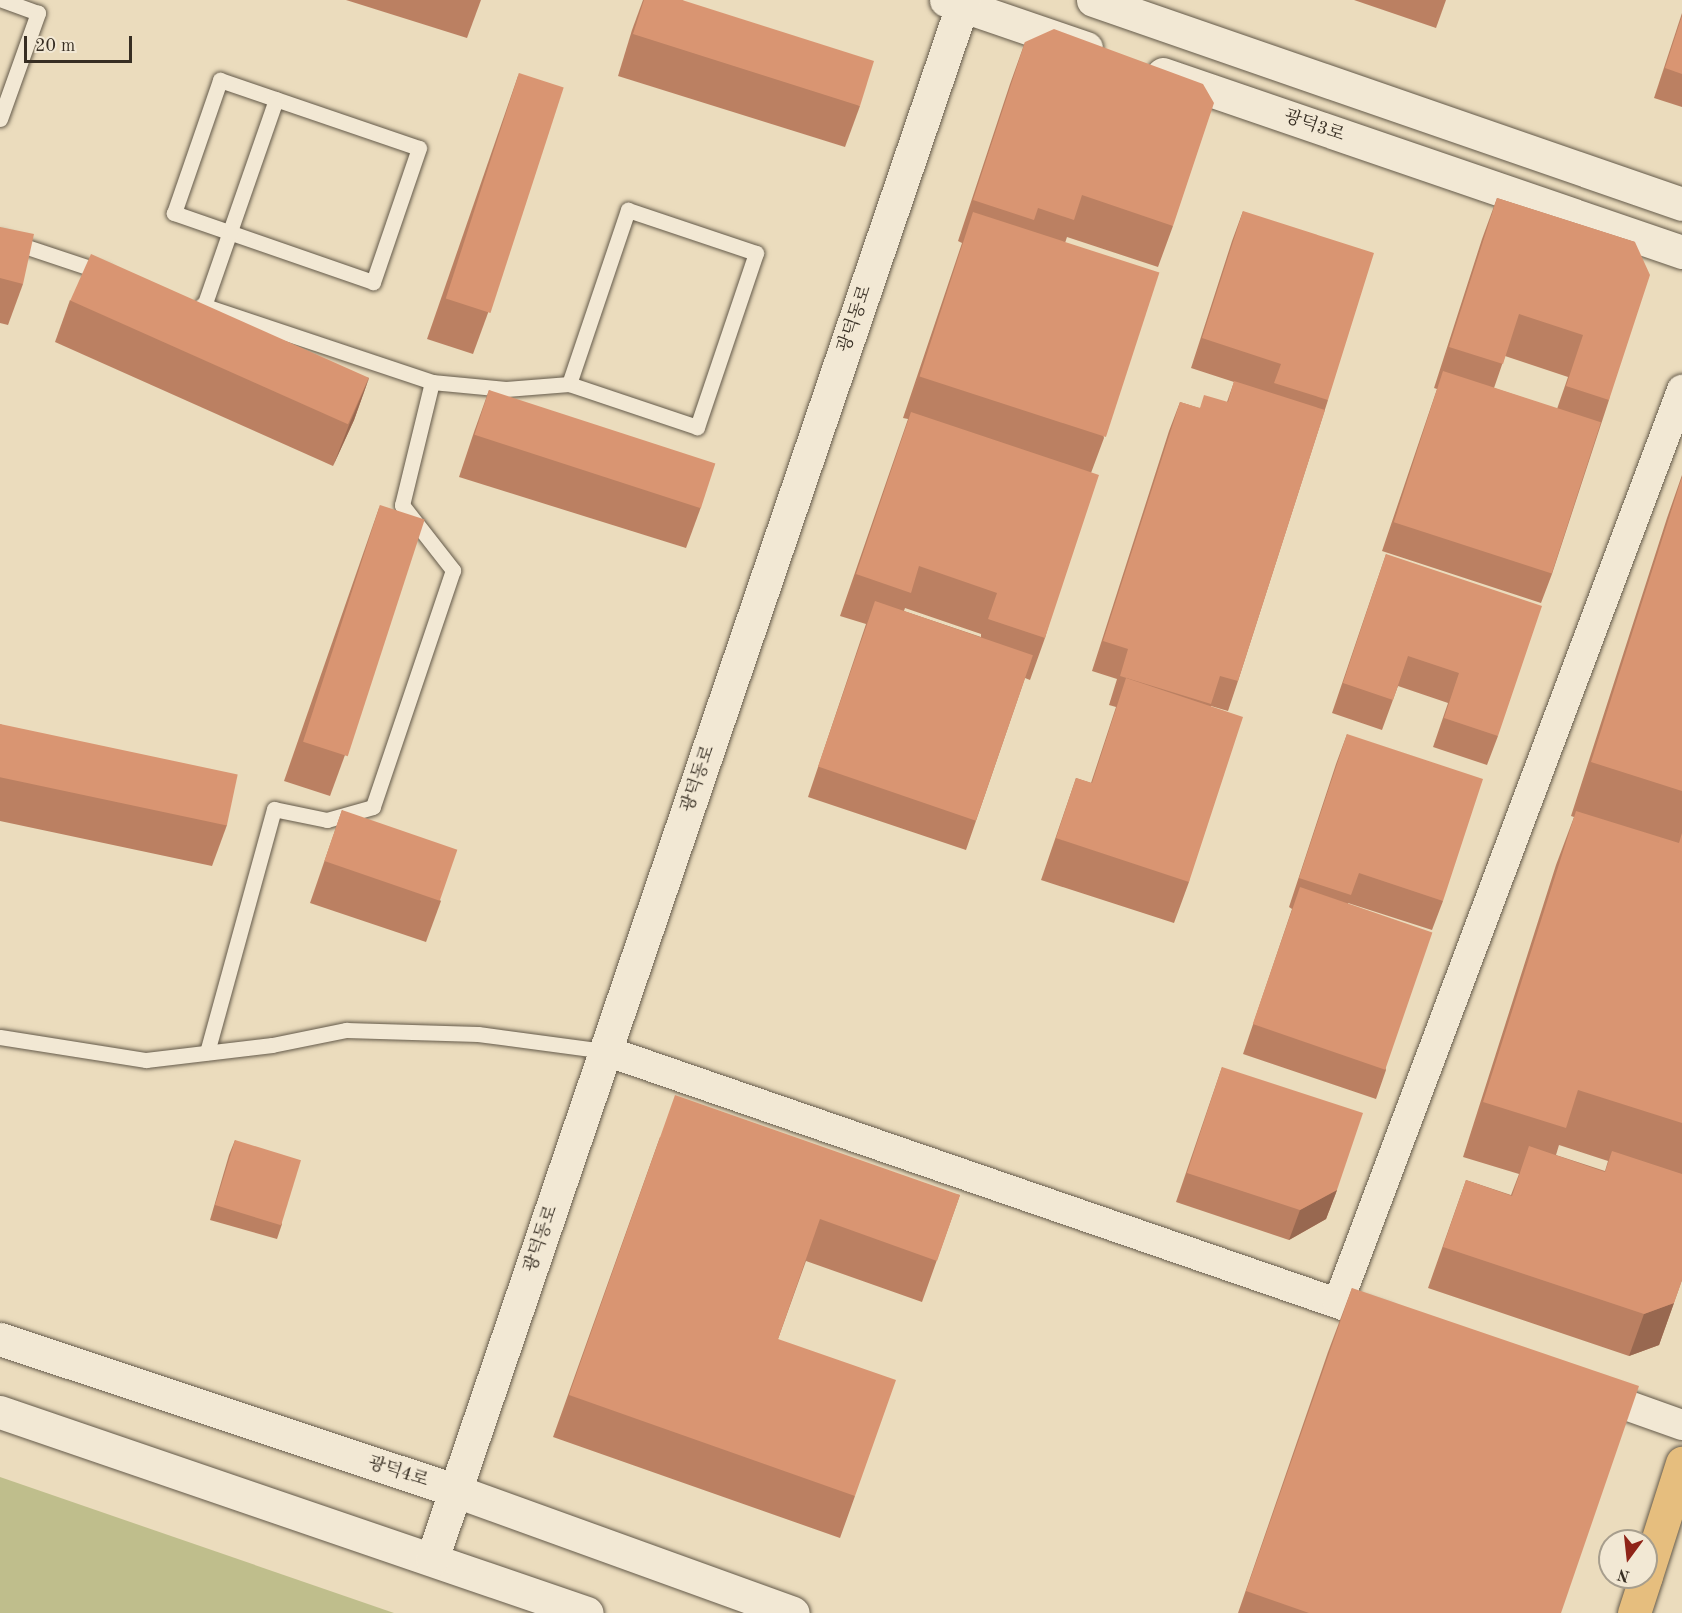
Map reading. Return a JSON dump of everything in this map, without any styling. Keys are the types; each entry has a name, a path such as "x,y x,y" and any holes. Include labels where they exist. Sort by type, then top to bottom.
{"main road":[{"path":"1658,1538 1682,1463"},
{"path":"1634,1613 1642,1589"}],"street":[{"path":"1093,0 1682,204"},
{"name":"광덕3로","path":"957,2 1682,252"},
{"name":"광덕동로","path":"432,1559 606,1051 957,2"},
{"path":"1338,1303 1682,390"},
{"path":"606,1051 1404,1327"},
{"name":"광덕4로","path":"0,1339 456,1491 793,1613"},
{"path":"1571,1386 1682,1425"},
{"path":"0,1413 587,1613"}],"lane":[{"path":"0,119 38,13 2,0"},
{"path":"220,80 419,148 373,282 229,232 174,213 220,80"},
{"path":"204,306 276,99"},
{"path":"181,298 432,382 506,389 569,384 698,427 756,253 628,210 569,384"},
{"path":"0,238 124,279"},
{"path":"207,1053 274,809 327,820 373,807 449,582 453,570 402,505 432,382"},
{"path":"0,1037 146,1060 207,1053 346,1030 478,1034 606,1051"}],"shaded area":[{"path":"0,1477 394,1613 0,1613"}],"building":[{"path":"644,0 682,0 874,61 860,106 633,34"},
{"path":"1682,16 1682,74 1665,68"},
{"path":"1054,29 1203,84 1214,103 1173,226 1082,195 1074,220 1038,208 1034,220 973,200 1025,42"},
{"path":"519,73 564,88 490,313 446,298"},
{"path":"1497,198 1635,242 1650,275 1609,400 1566,386 1583,335 1519,314 1503,364 1449,347"},
{"path":"1243,211 1374,253 1328,400 1274,383 1281,364 1202,338"},
{"path":"973,212 1159,273 1106,437 920,377"},
{"path":"0,227 34,234 23,284 0,278"},
{"path":"91,254 369,378 348,424 70,301"},
{"path":"1443,371 1601,422 1552,574 1394,522"},
{"path":"1234,381 1325,410 1238,681 1220,676 1211,704 1120,676 1128,649 1103,641 1180,402 1200,408 1204,395 1228,402"},
{"path":"489,390 715,464 701,508 474,435"},
{"path":"911,412 1099,475 1045,638 988,619 997,593 919,566 911,593 856,574"},
{"path":"1682,477 1682,791 1591,762"},
{"path":"380,505 425,520 348,756 303,742"},
{"path":"1386,554 1542,606 1498,736 1444,718 1459,673 1408,656 1393,700 1343,683"},
{"path":"875,601 1033,655 976,821 818,766"},
{"path":"1126,678 1243,717 1189,882 1056,838 1076,778 1092,783"},
{"path":"0,724 238,775 227,825 0,777"},
{"path":"1347,734 1483,779 1443,901 1359,873 1351,895 1299,878"},
{"path":"342,810 457,850 440,901 324,861"},
{"path":"1576,811 1679,843 1682,833 1682,1123 1578,1090 1566,1128 1483,1102"},
{"path":"1300,887 1432,933 1385,1070 1253,1024"},
{"path":"1222,1067 1363,1113 1337,1190 1300,1210 1187,1173"},
{"path":"675,1095 960,1195 937,1261 820,1219 778,1339 896,1380 855,1496 569,1395"},
{"path":"235,1140 301,1160 281,1225 215,1205"},
{"path":"1529,1146 1605,1172 1612,1151 1682,1174 1682,1280 1674,1303 1644,1314 1443,1247 1466,1180 1512,1196"},
{"path":"1352,1288 1639,1386 1561,1613 1309,1613 1246,1591"}]}
